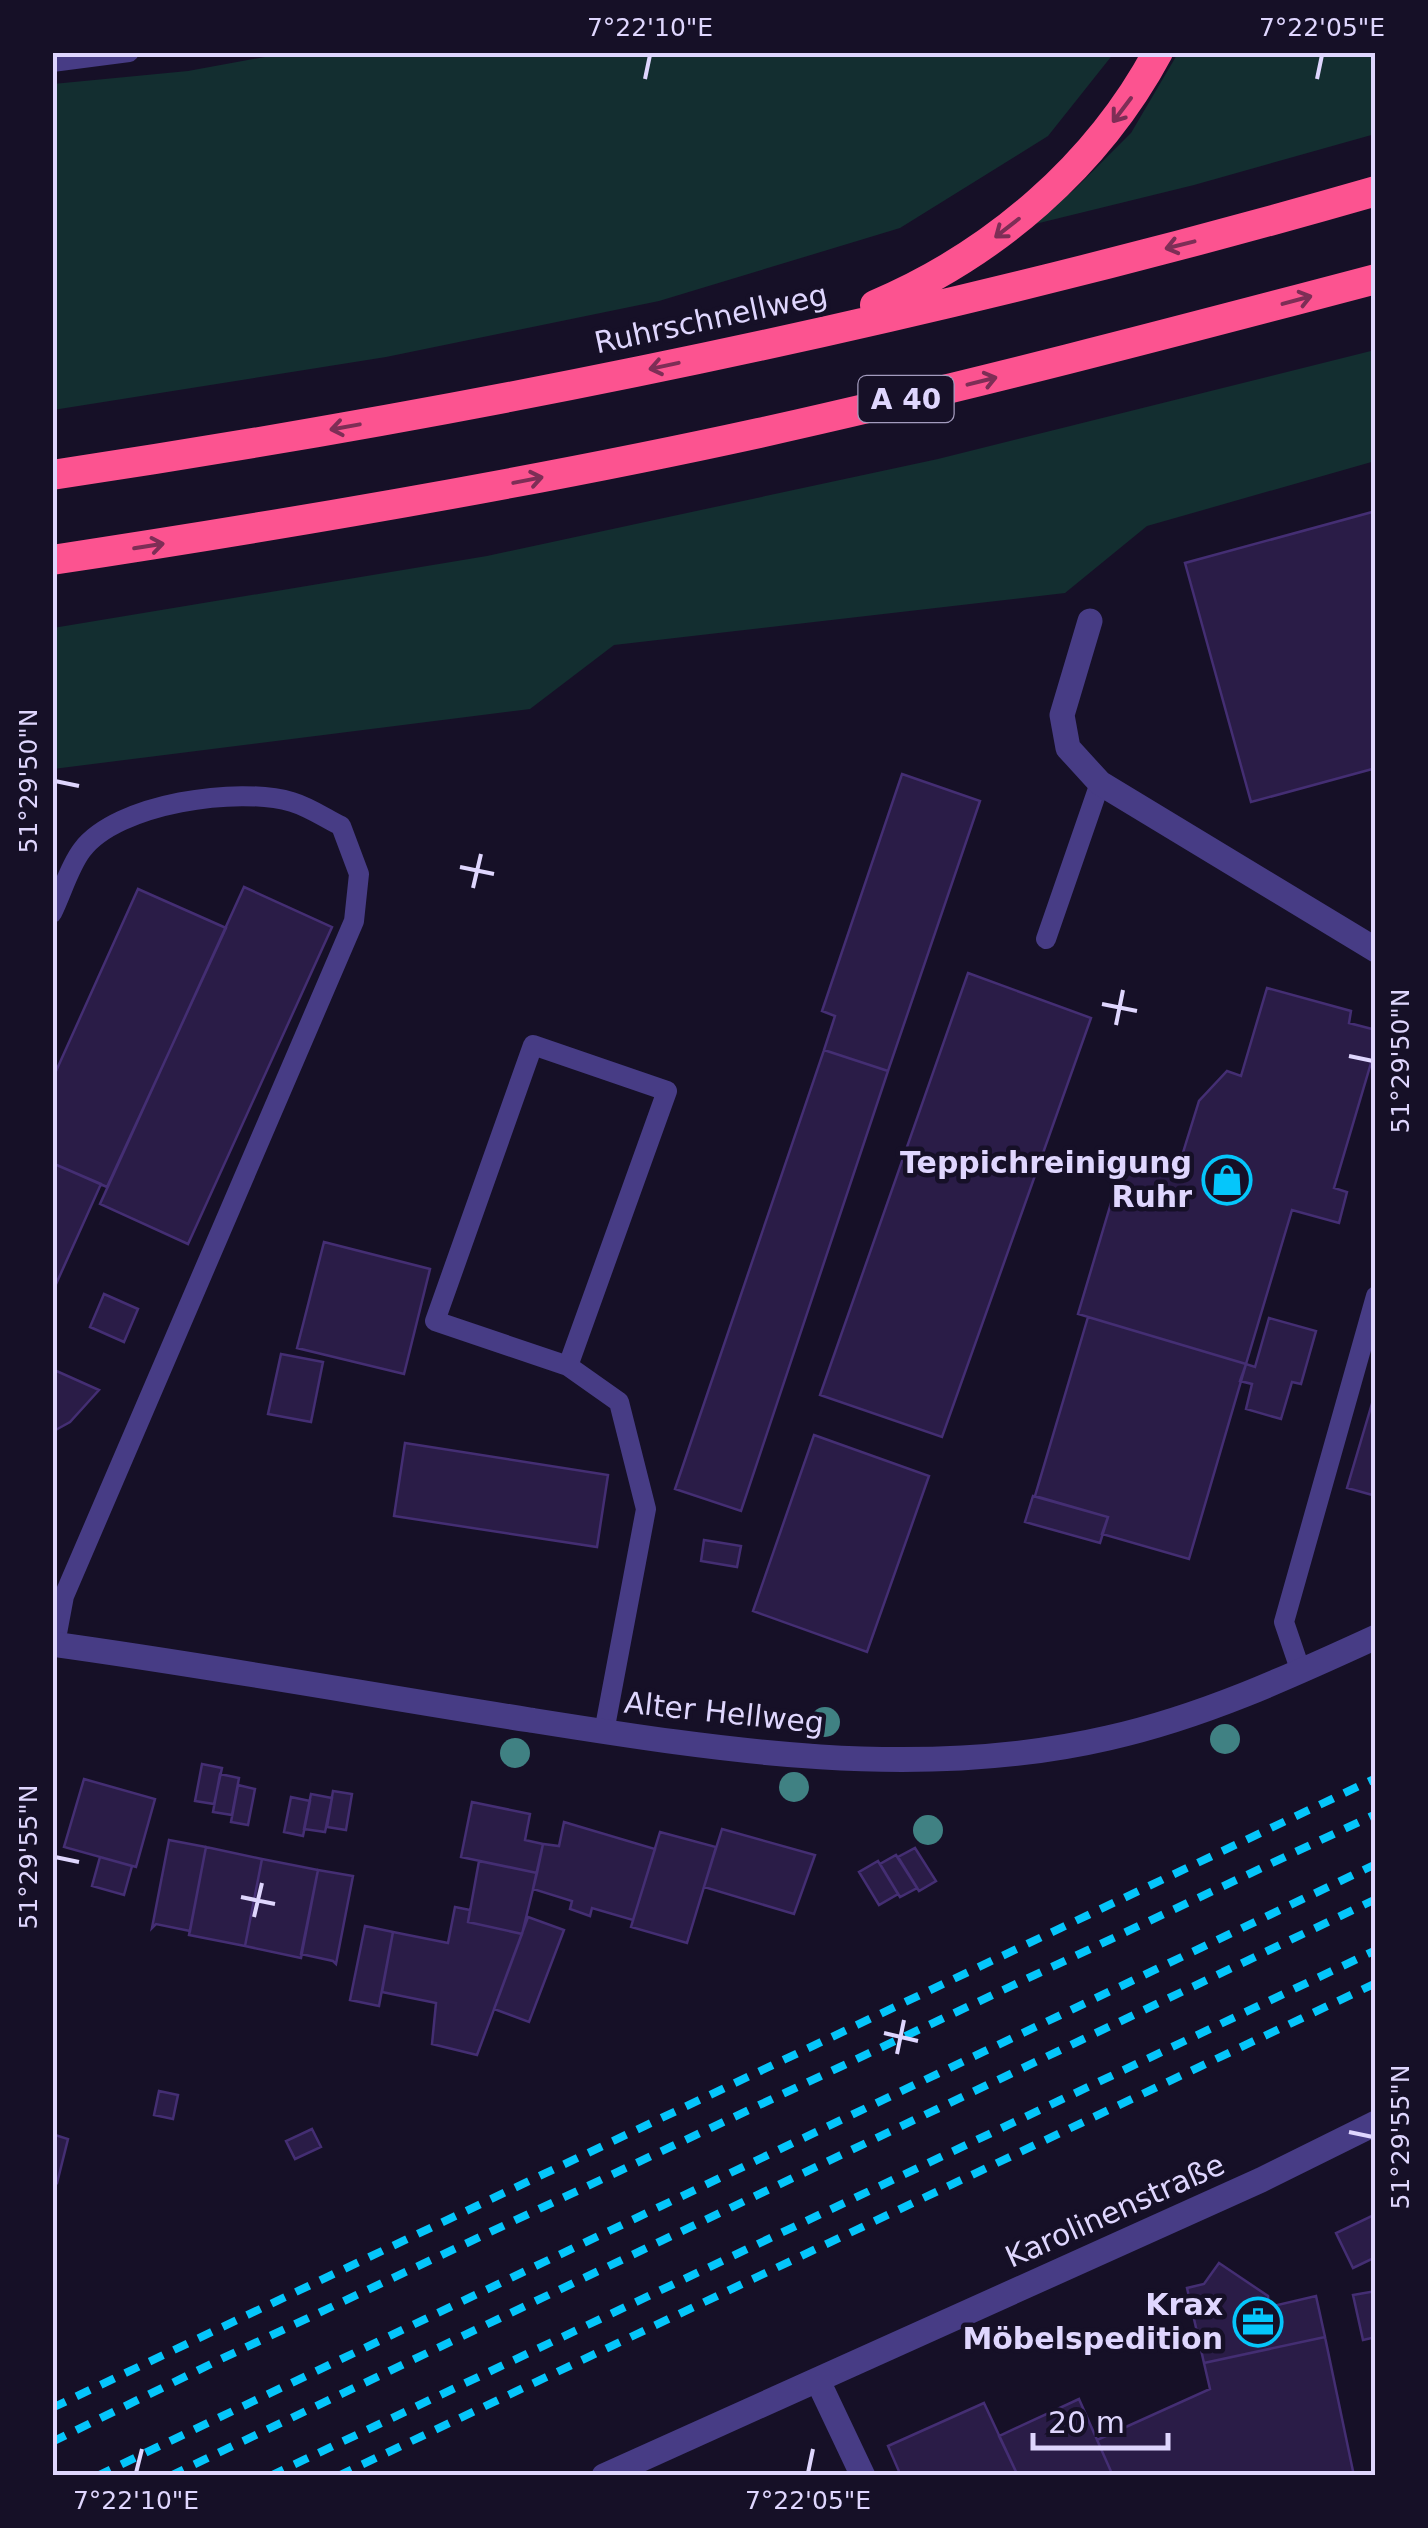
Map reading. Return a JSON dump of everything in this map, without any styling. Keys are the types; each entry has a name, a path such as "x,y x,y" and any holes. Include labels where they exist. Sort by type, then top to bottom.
{"highway":[{"path":"759,345 894,298 998,234 1079,162 1124,108 1158,52"},
{"name":"Ruhrschnellweg","path":"52,475 474,404 759,345 1085,269 1376,190"},
{"name":"A 40","path":"52,560 432,498 757,434 1376,279"}],"street":[{"path":"1090,621 1062,714 1068,748 1100,783 1376,950"},
{"name":"Alter Hellweg","path":"54,1644 688,1744 820,1757 933,1758 1018,1752 1108,1738 1190,1715 1301,1672 1376,1637"},
{"name":"Karolinenstraße","path":"604,2476 1276,2173 1376,2123"},
{"path":"818,2381 864,2476"}],"lane":[{"path":"52,62 129,52"},
{"path":"1046,939 1100,783"},
{"path":"52,913 82,849 126,816 180,801 251,796 292,802 340,826 359,874 354,920 64,1596 54,1644"},
{"path":"568,1366 667,1091 534,1044 435,1321 568,1366 620,1402 646,1510 604,1732"},
{"path":"1301,1672 1284,1622 1376,1296"}],"green space":[{"path":"292,52 1114,53 1048,136 900,228 659,301 386,357 53,410 53,84 188,71"},
{"path":"1178,53 1375,53 1375,134 1194,185 1031,225 1074,190 1131,133"},
{"path":"1375,350 1375,461 1147,526 1065,593 614,645 530,709 53,769 53,628 487,556 938,459"}],"building":[{"path":"1376,511 1376,768 1251,802 1185,563"},
{"path":"902,774 980,801 888,1071 824,1050 835,1016 822,1011"},
{"path":"244,887 332,927 188,1244 100,1204"},
{"path":"138,889 226,928 107,1187 52,1163 52,1080"},
{"path":"968,973 1091,1018 942,1437 820,1395"},
{"name":"Teppichreinigung Ruhr","path":"1267,988 1351,1011 1349,1023 1376,1030 1376,1046 1334,1188 1347,1192 1339,1223 1292,1210 1246,1364 1078,1314 1125,1156 1177,1172 1199,1101 1227,1071 1241,1076"},
{"path":"824,1050 888,1071 741,1511 675,1489"},
{"path":"52,1163 101,1184 52,1293"},
{"path":"324,1242 430,1269 404,1374 297,1348"},
{"path":"104,1294 138,1309 124,1342 90,1327"},
{"path":"1088,1317 1246,1364 1189,1559 1102,1534 1108,1517 1035,1496"},
{"path":"1269,1318 1316,1331 1301,1384 1292,1382 1281,1419 1246,1409 1252,1384 1240,1381 1246,1364 1255,1367"},
{"path":"281,1354 323,1362 311,1422 268,1414"},
{"path":"52,1369 99,1390 70,1422 52,1432"},
{"path":"1376,1390 1376,1496 1347,1488"},
{"path":"814,1435 929,1476 867,1652 753,1611"},
{"path":"405,1443 608,1475 597,1547 394,1516"},
{"path":"1033,1496 1108,1517 1100,1543 1025,1522"},
{"path":"704,1540 741,1546 737,1567 701,1561"},
{"path":"202,1764 222,1768 214,1804 195,1801"},
{"path":"220,1774 239,1778 232,1815 213,1812"},
{"path":"84,1779 155,1799 136,1867 64,1847"},
{"path":"238,1785 255,1789 248,1825 231,1822"},
{"path":"333,1791 352,1794 346,1830 327,1827"},
{"path":"311,1794 332,1798 325,1832 304,1829"},
{"path":"291,1797 310,1801 303,1836 284,1832"},
{"path":"472,1802 530,1814 525,1840 543,1844 537,1873 461,1857"},
{"path":"564,1822 655,1849 633,1920 592,1908 590,1916 570,1909 572,1901 533,1889 543,1844 559,1846"},
{"path":"722,1829 815,1855 794,1914 704,1887"},
{"path":"660,1832 716,1847 687,1943 631,1927"},
{"path":"169,1840 206,1847 190,1931 156,1924 152,1928"},
{"path":"206,1847 262,1859 245,1946 189,1935"},
{"path":"915,1848 936,1881 919,1891 898,1857"},
{"path":"896,1855 917,1888 900,1897 880,1864"},
{"path":"100,1857 132,1866 124,1895 92,1886"},
{"path":"262,1859 318,1870 301,1958 245,1946"},
{"path":"479,1861 537,1873 522,1934 468,1922"},
{"path":"878,1861 898,1894 879,1905 859,1872"},
{"path":"318,1870 353,1876 336,1964 301,1954"},
{"path":"455,1907 470,1910 468,1922 522,1934 477,2055 432,2044 436,2003 382,1992 393,1932 448,1943"},
{"path":"528,1917 564,1930 529,2022 494,2009"},
{"path":"365,1926 393,1932 379,2006 350,2000"},
{"path":"159,2091 178,2095 173,2119 154,2115"},
{"path":"312,2129 321,2147 295,2159 286,2141"},
{"path":"52,2134 68,2139 57,2183 52,2182"},
{"path":"1376,2214 1376,2257 1353,2268 1336,2233"},
{"name":"Krax Möbelspedition","path":"1219,2263 1268,2296 1269,2307 1316,2296 1325,2337 1204,2363 1187,2288 1204,2284"},
{"path":"1376,2291 1376,2337 1363,2340 1353,2295"},
{"path":"1325,2337 1354,2476 1113,2476 1097,2440 1210,2389 1204,2363"},
{"path":"1079,2399 1113,2476 1018,2476 999,2436"},
{"path":"984,2403 1018,2476 901,2476 888,2446"}],"railway":[{"path":"52,2408 1376,1778"},
{"path":"52,2442 1376,1814"},
{"path":"97,2476 1376,1864"},
{"path":"170,2476 1376,1899"},
{"path":"270,2476 1376,1950"},
{"path":"338,2476 1376,1983"}],"place":[{"name":"Teppichreinigung Ruhr","path":"1227,1180"},
{"name":"Krax Möbelspedition","path":"1258,2322"}]}
